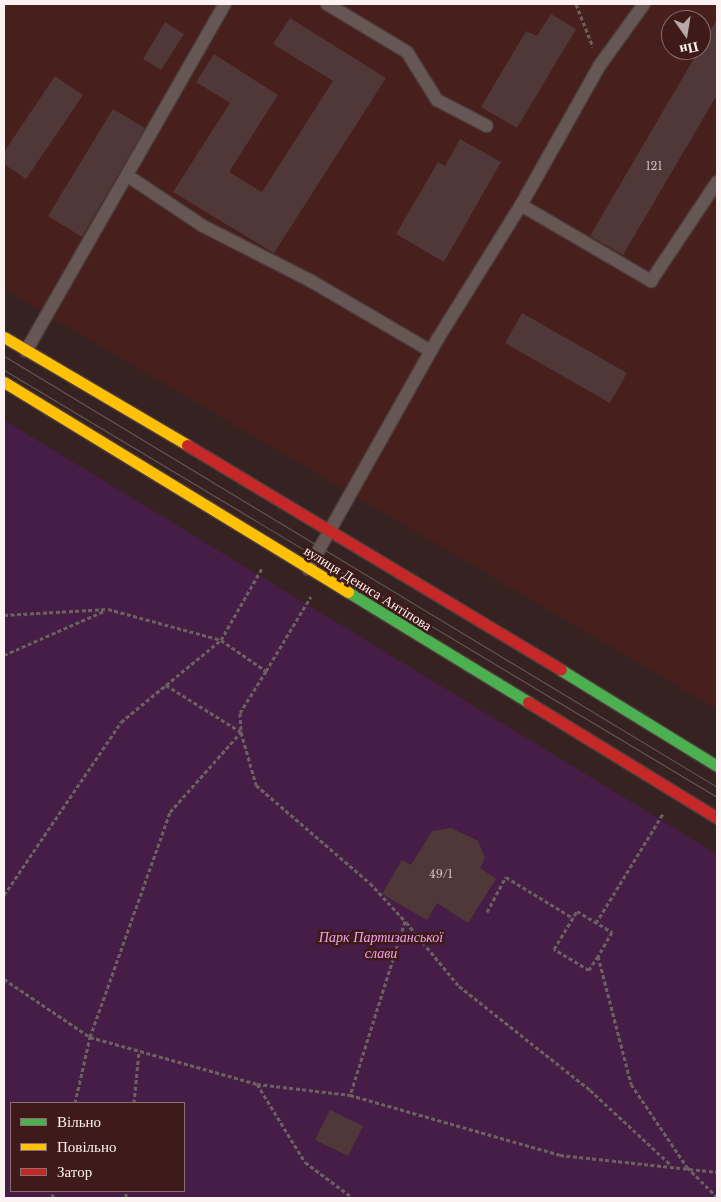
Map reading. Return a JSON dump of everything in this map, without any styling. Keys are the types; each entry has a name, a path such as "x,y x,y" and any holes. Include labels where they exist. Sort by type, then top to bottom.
{"street":[{"path":"4,337 332,530 717,766"},
{"name":"вулиця Дениса Антіпова","path":"4,382 717,818"}],"lane":[{"path":"26,350 128,176 225,4"},
{"path":"327,4 408,52 437,100 487,126"},
{"path":"308,569 332,530 430,351 521,206 600,65 644,4"},
{"path":"128,176 203,226 311,281 430,351"},
{"path":"521,206 651,281 717,182"}],"path":[{"path":"576,4 600,65"},
{"path":"4,895 121,722 221,640 264,566"},
{"path":"312,595 240,713 242,732 256,784 370,883 459,986 590,1090 671,1166"},
{"path":"4,654 108,609"},
{"path":"4,616 108,609 221,640 266,671"},
{"path":"166,685 242,732"},
{"path":"74,1102 90,1037 170,812 242,732"},
{"path":"596,923 669,803"},
{"path":"486,912 506,877 572,918"},
{"path":"577,911 596,923 612,932 590,970 554,949 577,911"},
{"path":"350,1095 405,922"},
{"path":"598,956 631,1084 687,1167 717,1197"},
{"path":"4,979 90,1037 257,1084 350,1095 560,1155 687,1167 717,1172"},
{"path":"134,1102 138,1051"},
{"path":"257,1084 305,1162 353,1198"}],"shaded area":[{"path":"4,4 717,4 717,709 4,289"}],"green space":[{"name":"Парк Партизанської слави","path":"4,420 717,854 717,1198 4,1198"}],"building":[{"path":"551,14 576,29 517,128 481,107 526,31 537,36"},
{"path":"290,18 386,78 274,253 173,192 230,103 196,82 214,54 278,95 229,172 262,192 333,81 273,44"},
{"path":"717,19 717,95 623,255 590,236 693,60 711,60 711,29"},
{"path":"165,22 184,34 161,70 143,59"},
{"path":"55,76 83,95 26,179 4,164 4,152"},
{"path":"113,109 145,128 82,237 48,216"},
{"path":"460,139 501,162 444,262 396,234 438,162 445,166"},
{"path":"522,313 627,373 610,403 505,343"},
{"path":"451,828 478,841 485,858 480,868 496,879 468,923 437,903 427,920 382,894 402,860 411,865 432,831"},
{"path":"330,1110 363,1126 348,1156 315,1140"}],"tram line":[{"path":"4,356 717,787"},
{"path":"4,370 717,797"}],"traffic: fast":[{"path":"348,592 528,702"},
{"path":"561,670 717,766"}],"traffic: slow":[{"path":"4,337 187,445"},
{"path":"4,382 348,592"}],"traffic: jam":[{"path":"187,445 561,670"},
{"path":"528,702 717,818"}]}
